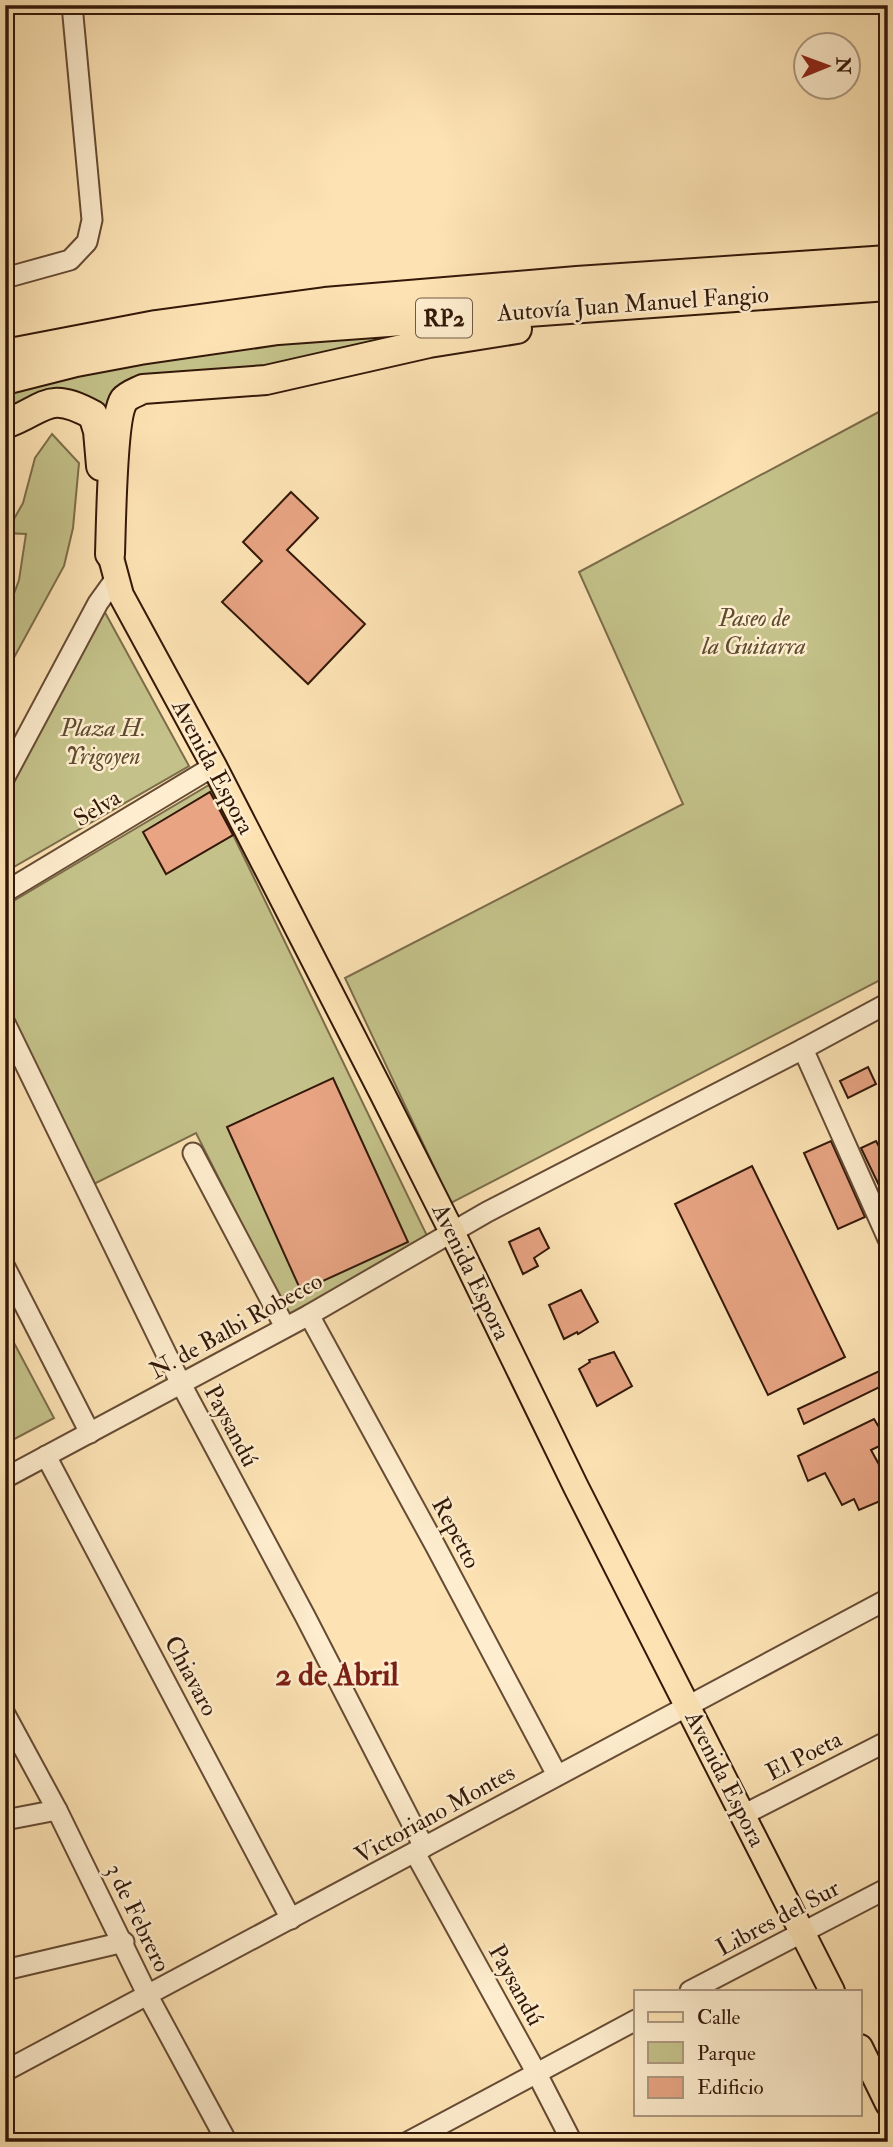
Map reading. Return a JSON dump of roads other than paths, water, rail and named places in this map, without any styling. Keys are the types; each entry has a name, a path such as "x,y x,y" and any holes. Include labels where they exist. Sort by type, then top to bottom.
{"highway":[{"name":"Autovía Juan Manuel Fangio","path":"5,354 156,325 325,302 591,280 888,260"},
{"name":"Autovía Juan Manuel Fangio","path":"5,380 76,362 140,350 278,330 888,286"},
{"path":"113,566 116,427 124,401 143,389 266,380 429,343 705,299"},
{"path":"5,424 50,402 81,408 93,415 98,431 113,566"}],"main road":[{"name":"Avenida Espora","path":"113,566 121,595 214,766 452,1232 576,1487 832,1990"},
{"path":"862,2051 888,2104"}],"street":[{"path":"5,278 71,260 87,242 92,220 72,5"},
{"path":"5,777 98,603 113,566"},
{"name":"Selva","path":"5,892 214,766"},
{"name":"N. de Balbi Robecco","path":"5,1478 309,1315 487,1212 888,1003"},
{"name":"Paysandú","path":"5,1023 181,1384 572,2142"},
{"path":"803,1049 888,1239"},
{"path":"193,1153 285,1328"},
{"path":"5,1267 90,1433"},
{"name":"Repetto","path":"309,1315 557,1775"},
{"name":"Chiavaro","path":"46,1456 291,1919"},
{"name":"Victoriano Montes","path":"5,2071 888,1599"},
{"name":"3 de Febrero","path":"5,1714 124,1942 148,1996 228,2142"},
{"name":"El Poeta","path":"743,1815 888,1741"},
{"path":"5,1820 57,1810"},
{"name":"Libres del Sur","path":"692,1990 888,1888"},
{"path":"5,1970 124,1942"},
{"path":"408,2142 634,2021"}],"district":[{"name":"2 de Abril","path":"337,1675"}],"park label":[{"name":"Paseo de la Guitarra","path":"754,632"},
{"name":"Plaza H. Yrigoyen","path":"103,742"}]}
